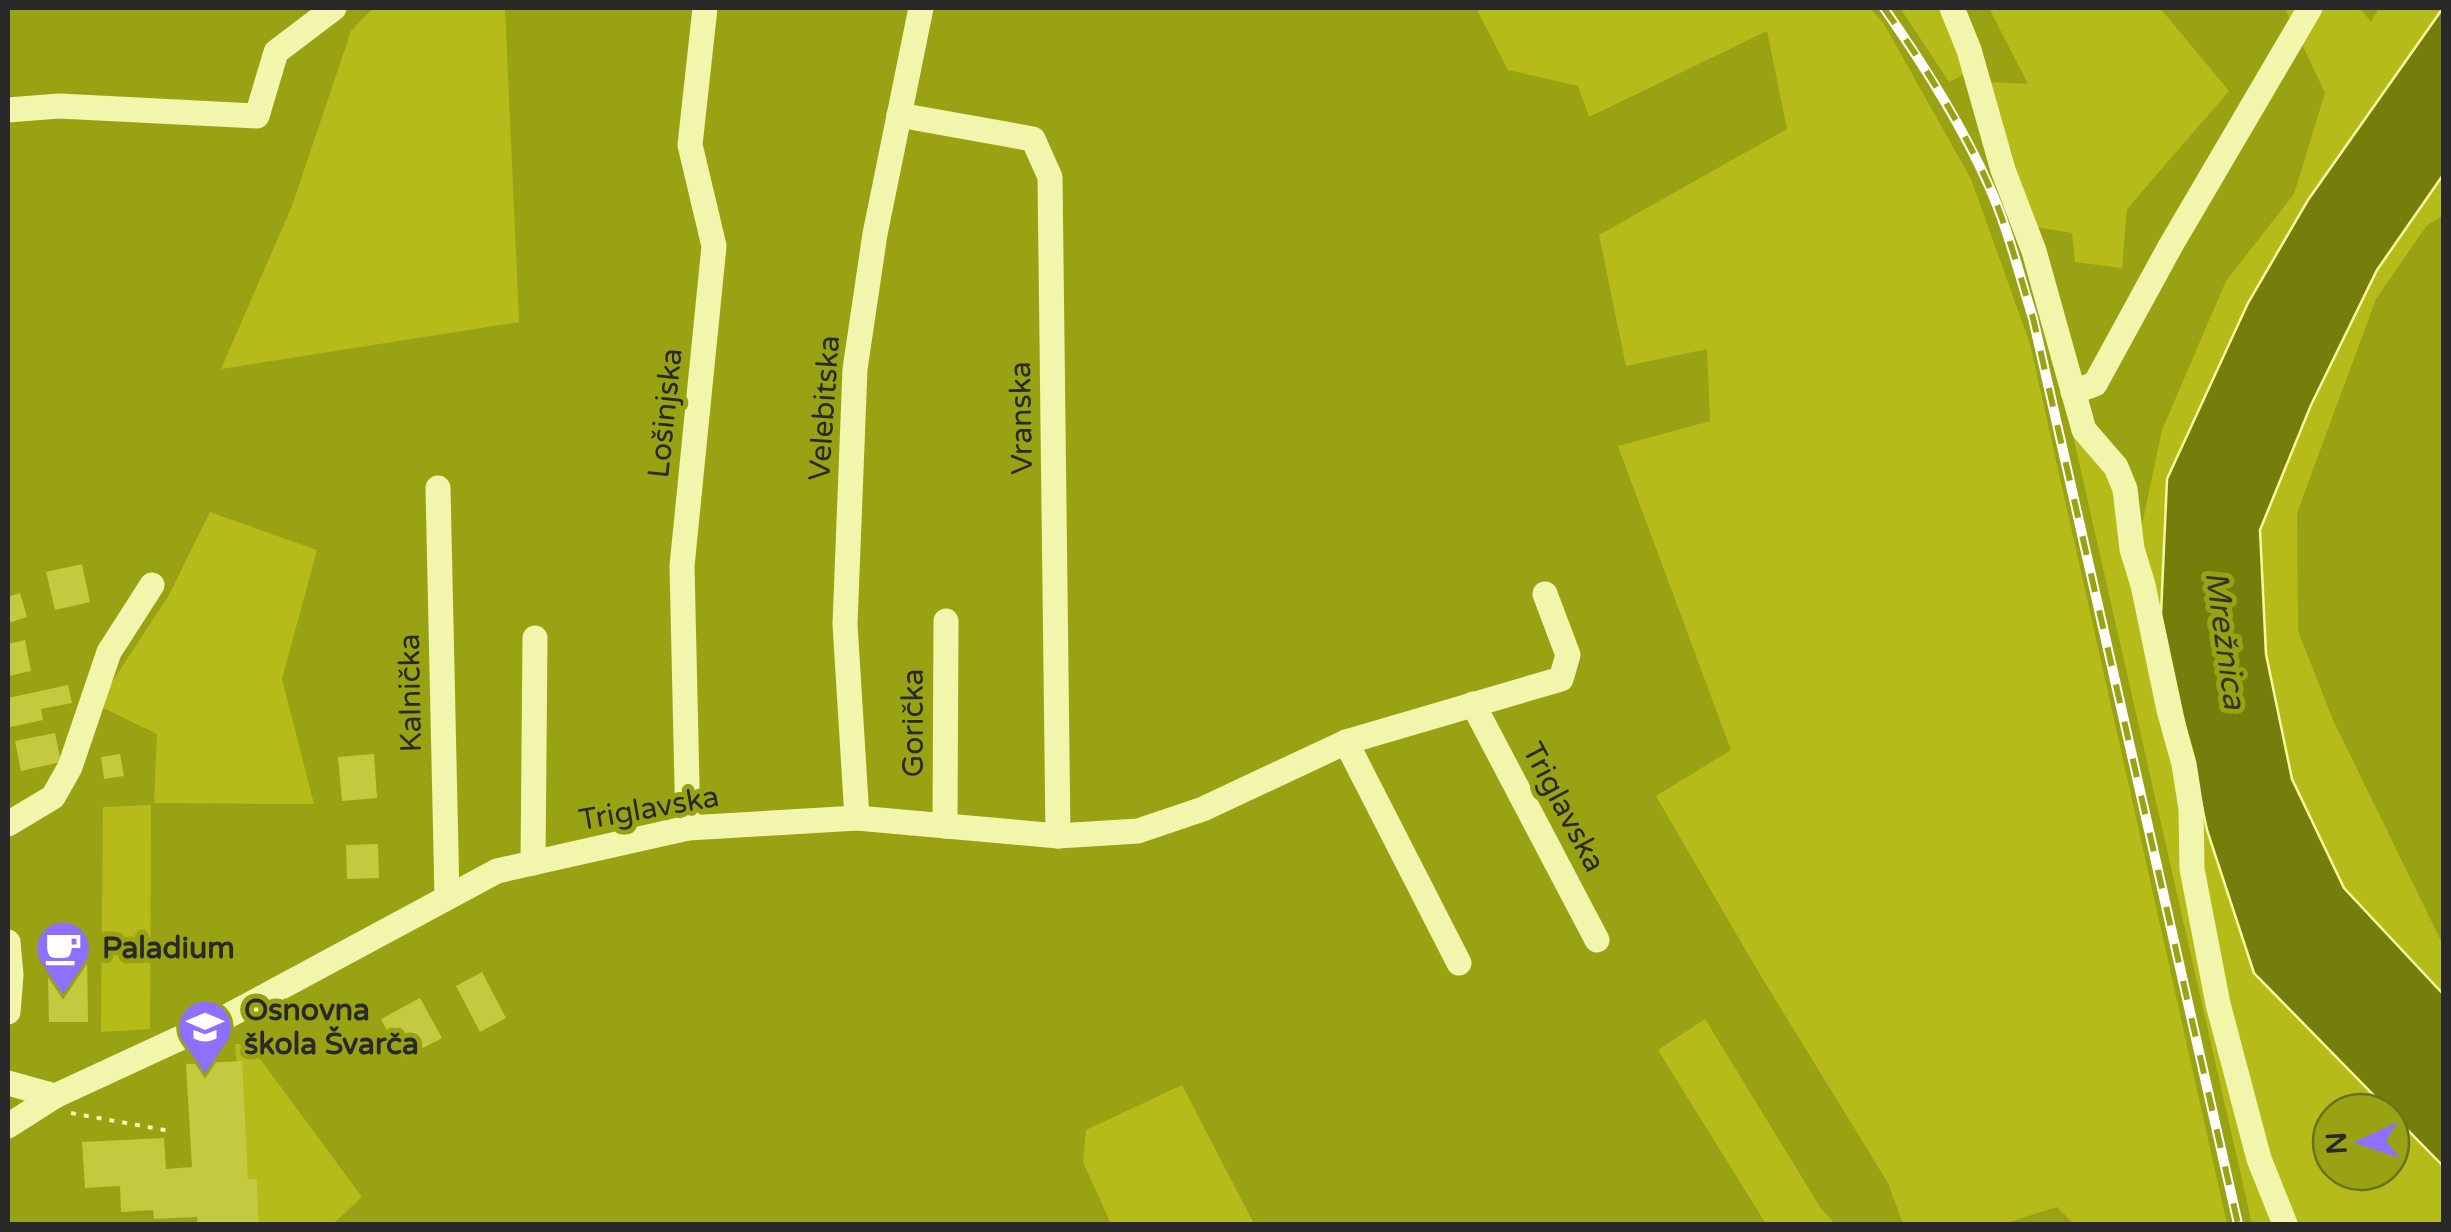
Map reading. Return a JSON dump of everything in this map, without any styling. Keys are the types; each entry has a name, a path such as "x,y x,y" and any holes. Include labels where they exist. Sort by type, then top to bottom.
{"street":[{"path":"8,110 59,106 257,116 276,52 334,8"},
{"name":"Lošinjska","path":"688,828 682,566 714,246 690,146 705,8"},
{"name":"Velebitska","path":"857,818 845,624 855,368 875,234 921,8"},
{"path":"1952,8 1969,50 2003,170 2034,251 2084,430 2116,466 2125,490 2132,549 2144,585 2184,764 2191,809 2192,869 2218,1004 2260,1159 2285,1224"},
{"path":"2073,392 2096,384 2170,244 2310,8"},
{"name":"Vranska","path":"899,115 1032,139 1050,177 1058,836"},
{"name":"Kalnička","path":"438,488 447,897"},
{"path":"8,824 53,797 70,768 110,652 152,584"},
{"name":"Triglavska","path":"8,1126 60,1104 497,871 688,828 857,818 1058,836 1138,831 1202,809 1346,742 1561,680 1568,655 1545,594"},
{"name":"Gorička","path":"945,826 946,621"},
{"path":"534,862 535,638"},
{"name":"Triglavska","path":"1472,704 1597,940"},
{"path":"1346,742 1460,963"},
{"path":"8,942 8,1012"},
{"path":"8,1083 60,1104"}],"path":[{"path":"60,1104 170,1131"}],"shaded area":[{"path":"373,8 505,8 519,322 221,369 292,206 351,31"},
{"path":"1476,8 1870,8 1884,24 1971,179 2030,344 2227,1224 2074,1224 2057,1207 2003,1224 1903,1224 1888,1183 1656,796 1731,750 1618,446 1710,421 1707,349 1626,366 1599,235 1787,129 1767,31 1589,117 1578,86 1508,70"},
{"path":"1900,8 1943,8 1967,73 1949,82"},
{"path":"1989,8 2160,8 2229,91 2127,209 2122,268 2075,262 2072,233 2031,226 1989,82 2028,84"},
{"path":"2285,8 2360,8 2371,22 2379,8 2442,8 2308,200 2248,303 2168,479 2161,614 2207,830 2254,973 2371,1092 2311,1092 2311,1192 2411,1192 2411,1133 2443,1166 2443,1224 2252,1224 2071,427 2112,476 2139,539 2162,430 2226,281 2294,194 2325,93"},
{"path":"2443,175 2443,216 2427,225 2376,299 2297,513 2298,631 2333,720 2443,945 2443,994 2344,888 2292,779 2266,654 2260,530 2311,405 2377,270"},
{"path":"210,512 317,550 282,679 314,804 154,803 157,734 97,705 169,595"},
{"path":"151,805 150,1029 101,1032 103,807"},
{"path":"1705,1019 1820,1207 1835,1224 1766,1224 1658,1050"},
{"path":"235,1044 249,1044 362,1197 333,1224 259,1224 257,1180 248,1179"},
{"path":"1182,1085 1254,1224 1111,1224 1083,1162 1086,1130"}],"water":[{"name":"Mrežnica","path":"2443,8 2443,175 2377,270 2311,405 2260,530 2266,654 2292,779 2344,888 2443,994 2443,1166 2411,1133 2411,1092 2371,1092 2254,973 2207,830 2161,614 2167,479 2248,303 2308,200"}],"building":[{"path":"82,564 90,602 55,610 46,572"},
{"path":"20,593 27,617 8,623 8,597"},
{"path":"25,640 31,671 8,676 8,644"},
{"path":"68,685 72,703 41,709 43,720 10,727 8,698"},
{"path":"55,733 61,762 21,771 15,741"},
{"path":"120,754 124,776 104,779 101,757"},
{"path":"374,754 377,798 342,801 338,757"},
{"path":"378,844 379,878 347,879 346,845"},
{"path":"66,954 87,954 88,1022 49,1022 48,972 66,972"},
{"path":"482,972 506,1018 480,1032 456,986"},
{"path":"420,998 442,1038 402,1059 381,1019"},
{"path":"242,1061 248,1179 257,1179 259,1224 198,1224 197,1217 154,1219 153,1210 121,1212 120,1186 85,1188 82,1142 164,1138 166,1169 192,1167 186,1064"}],"railway":[{"path":"1884,8 1941,95 1978,163 2002,218 2033,318 2238,1224"}],"place":[{"name":"Paladium","path":"63,997"},
{"name":"Osnovna škola Švarča","path":"205,1076"}]}
